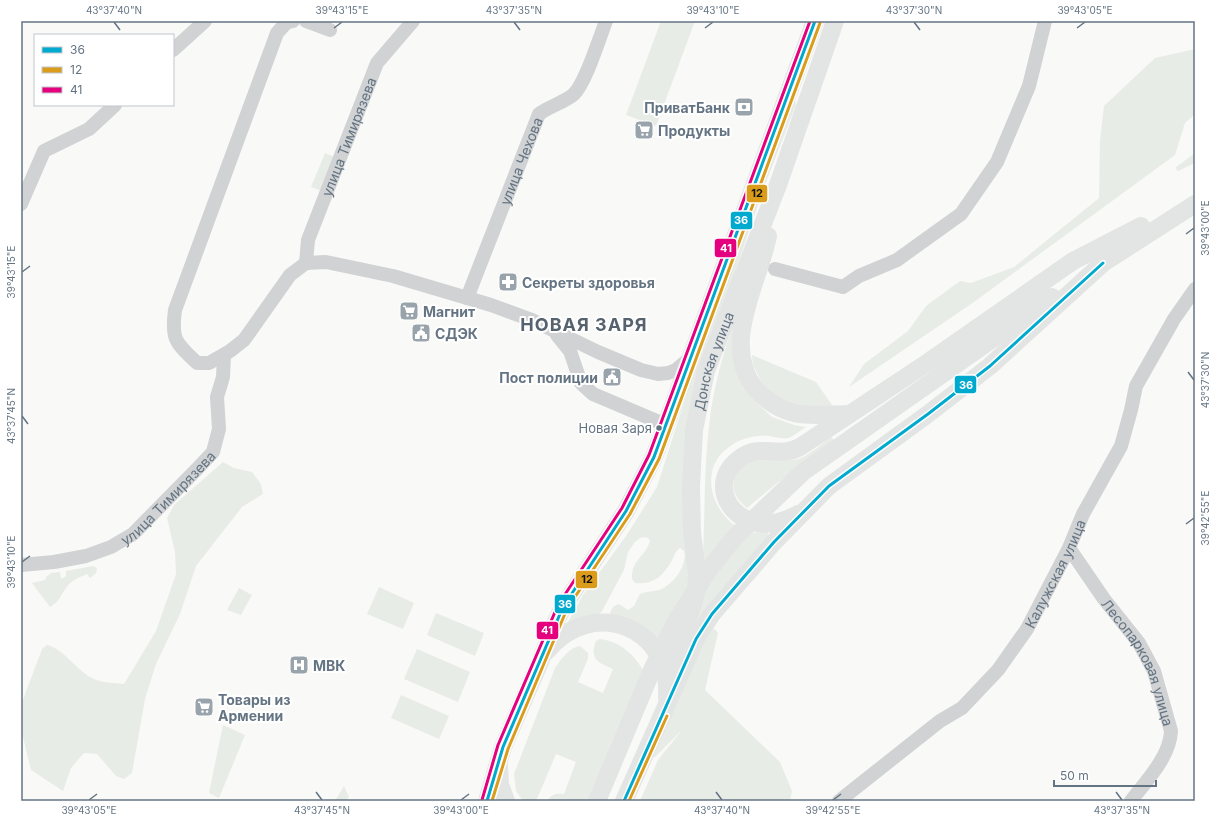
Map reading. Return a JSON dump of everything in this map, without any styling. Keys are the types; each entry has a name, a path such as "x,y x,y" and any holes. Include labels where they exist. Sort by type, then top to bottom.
{"main road":[{"name":"Донская улица","path":"486,801 503,747 540,662 552,628 563,607 626,510 654,457 815,21"},
{"name":"Донская улица","path":"662,714 671,688 678,652 696,593 697,574 692,532 692,473 694,430 706,371 778,185 835,21"},
{"path":"778,185 764,254 744,317 740,344 745,371 751,383 760,394 782,409 809,415 849,414"},
{"path":"806,508 790,518 776,522 754,522 741,516 730,505 724,493 724,478 733,464 746,454 763,450 790,452 927,363 1073,261 1195,199"},
{"path":"597,801 652,670 674,624 708,570 734,538 803,472 999,332 1195,204"},
{"path":"625,800 696,639 712,614 774,542 829,486 990,366 1103,263"},
{"path":"540,662 554,642 576,627 601,622 626,626 648,641 663,662 668,687 667,700 662,714"},
{"path":"503,747 499,772 500,785 506,801"}],"street":[{"path":"174,49 205,21"},
{"path":"293,21 287,22 277,33 175,310 172,331 180,347 197,363 209,363 224,355 244,340 290,275 306,263 326,262 393,276 467,298 532,320 598,352 641,370 658,374 676,370 692,357"},
{"path":"306,21 330,30"},
{"name":"улица Тимирязева","path":"306,263 308,240 377,63 413,21"},
{"name":"улица Чехова","path":"467,298 539,114 550,106 573,94 583,78 606,21"},
{"path":"775,269 843,286 859,276 897,260 961,214 998,162 1029,86 1045,21"},
{"path":"21,204 44,151 89,129 113,106"},
{"name":"Калужская улица","path":"839,801 940,721 962,708 998,670 1027,629 1069,548 1083,514 1121,446 1136,386 1174,319 1195,289"},
{"path":"553,330 570,351 577,368 581,384 593,394 666,425"},
{"path":"577,368 584,357 598,352"},
{"name":"улица Тимирязева","path":"21,565 54,562 86,556 111,547 133,534 197,469 213,452 219,429 217,397 223,377 224,355"},
{"name":"Лесопарковая улица","path":"1069,548 1104,599 1139,643 1154,671 1171,731 1171,739 1166,752 1131,801"}],"shaded area":[{"path":"661,21 695,21 656,126 626,115"},
{"path":"1195,49 1195,114 1185,123 1175,155 974,302 849,387 864,364 908,331 926,306 960,281 971,283 1014,267 1099,198 1100,140 1104,106 1155,58"},
{"path":"795,100 796,105 766,182 709,347 691,586 657,651 610,615 615,606 619,604 628,610 634,606 640,594 659,590 669,584 682,568 685,556 684,551 680,548 668,567 660,576 647,583 635,583 632,579 632,572 636,562 646,550 650,540 646,537 640,538 628,552 624,570 602,611 594,620 563,631 583,595 626,536 657,487 699,355"},
{"path":"325,153 337,158 324,192 311,187"},
{"path":"1195,153 1195,163 1178,171 1175,168"},
{"path":"760,248 738,327 748,391 757,403 772,417 794,425 806,427 788,438 763,436 743,439 729,447 719,457 713,468 711,480 717,505 724,516 734,525 747,532 767,532 769,535 696,624 702,572 707,444 713,397 730,332"},
{"path":"752,355 816,382 832,405 823,409 781,402 762,383 753,365"},
{"path":"831,437 834,440 747,508 738,499 734,492 733,484 737,470 743,464 760,460 798,459 811,452"},
{"path":"223,462 234,468 252,472 261,484 263,494 242,507 196,566 180,614 156,664 145,699 132,773 124,779 116,776 97,754 84,753 71,768 63,791 31,770 21,729 21,705 42,649 47,645 60,651 82,671 94,679 124,684 156,631 176,574 175,552 167,518 174,505"},
{"path":"93,566 97,568 96,573 90,578 87,574 73,581 58,600 50,607 32,583 45,580 51,573 60,572 61,578 63,578 66,576 66,571"},
{"path":"379,587 414,603 403,629 367,614"},
{"path":"239,588 252,595 241,615 227,610"},
{"path":"436,613 484,633 475,656 427,635"},
{"path":"715,629 718,633 705,690 780,762 792,791 790,801 640,801 658,760 682,730 655,757 651,758 686,672 712,630"},
{"path":"600,639 615,643 627,650 645,673 595,801 547,801 554,794 564,794 576,762 556,754 537,799 535,801 523,801 516,791 514,774 555,668 569,651 580,646 588,653 588,659 578,682 603,693 613,669 603,665 596,660 594,656 596,641"},
{"path":"417,649 470,672 458,702 404,679"},
{"path":"401,695 449,716 439,739 391,718"},
{"path":"223,725 245,735 219,798 209,793"},
{"path":"344,786 349,797 346,801 335,801"}],"transit line":[{"name":"41","path":"482,800 498,745 558,605 622,508 649,455 810,21"},
{"name":"36","path":"487,801 503,747 563,607 626,511 654,457 815,21"},
{"name":"12","path":"492,801 508,749 567,609 630,514 659,459 820,23"},
{"name":"36","path":"624,801 696,639 712,614 774,542 829,486 928,414 990,366 1103,263"},
{"name":"12","path":"629,801 667,716"}],"place":[{"name":"ПриватБанк","path":"744,107"},
{"name":"Продукты","path":"644,130"},
{"name":"Секреты здоровья","path":"508,282"},
{"name":"Магнит","path":"409,311"},
{"name":"СДЭК","path":"421,333"},
{"name":"Пост полиции","path":"612,377"},
{"name":"Новая Заря","path":"659,428"},
{"name":"МВК","path":"299,665"},
{"name":"Товары из Армении","path":"204,707"}],"district":[{"name":"НОВАЯ ЗАРЯ","path":"584,324"}]}
